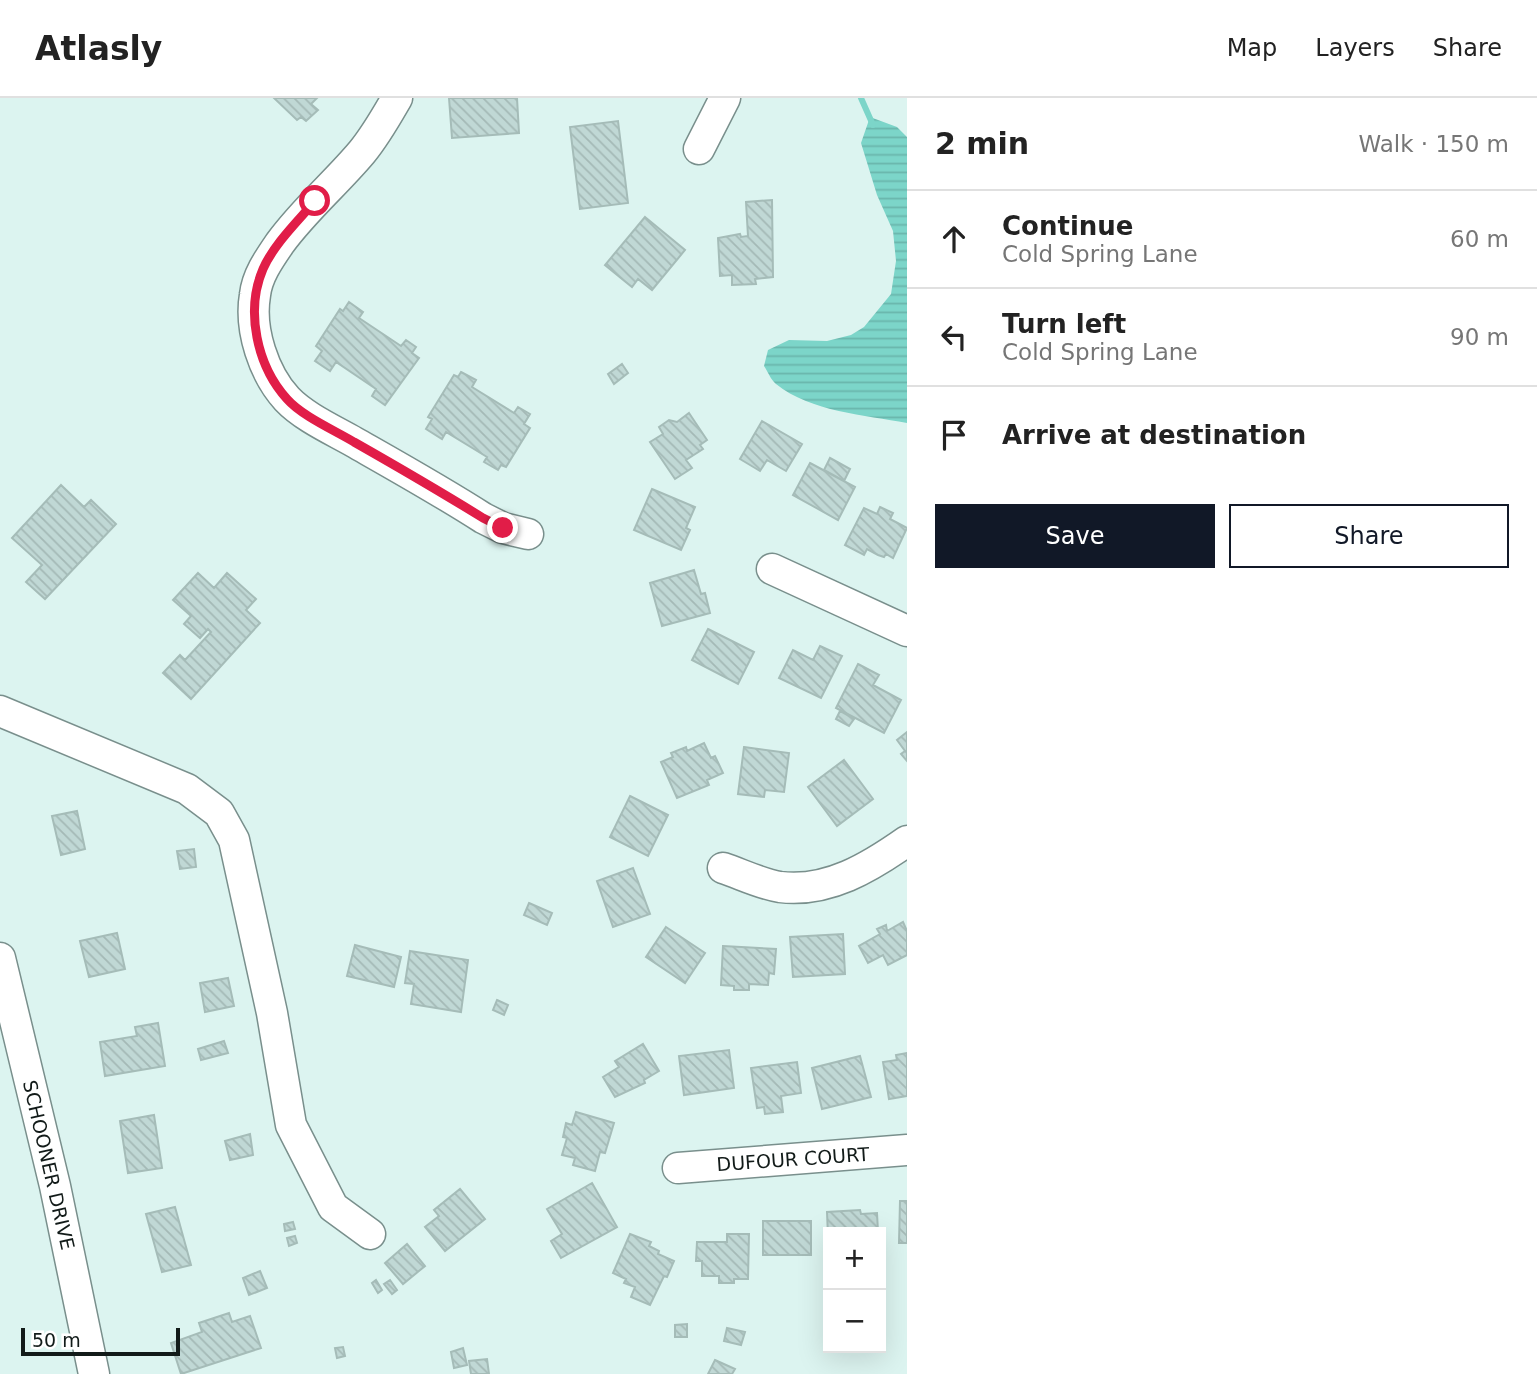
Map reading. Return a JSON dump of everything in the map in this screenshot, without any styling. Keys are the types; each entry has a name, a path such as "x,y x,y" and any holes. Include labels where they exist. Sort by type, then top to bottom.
{"street":[{"path":"397,98 362,151 306,211 263,268 254,296 256,332 262,356 271,380 289,401 483,518 503,528 528,534"},
{"path":"699,149 724,98"},
{"path":"772,569 907,631"},
{"path":"0,711 187,789 219,813 234,839 272,1013 291,1125 333,1207 370,1234"},
{"path":"723,868 780,887 831,883 852,875 907,841"},
{"name":"SCHOONER DRIVE","path":"0,958 55,1186 94,1374"},
{"name":"DUFOUR COURT","path":"678,1168 907,1150"}],"shaded area":[{"path":"870,117 897,127 907,137 907,423 839,411 805,401 776,384 764,366 768,350 789,340 827,341 851,335 864,327 891,294 896,261 893,231 877,195 861,143"}],"building":[{"path":"274,98 317,98 311,104 318,110 306,121 301,117 297,120"},
{"path":"449,98 517,98 519,133 452,138"},
{"path":"618,121 628,203 580,209 570,127"},
{"path":"772,200 773,277 755,279 756,284 732,285 732,275 720,276 718,238 740,234 741,237 748,236 746,202"},
{"path":"645,217 685,250 652,290 638,279 632,287 605,265"},
{"path":"349,302 363,312 359,318 401,346 406,340 416,347 412,353 419,358 385,405 372,396 376,389 336,362 330,371 315,361 322,351 316,346 340,309 343,311"},
{"path":"622,364 628,373 614,384 608,374"},
{"path":"461,372 476,380 472,387 514,413 518,407 530,414 524,424 530,428 506,467 501,465 498,470 484,462 487,457 446,432 442,439 426,429 432,419 428,417 454,375 458,377"},
{"path":"689,413 707,440 700,445 703,449 686,460 692,468 675,479 650,442 663,434 659,427 669,420 677,422"},
{"path":"762,421 802,444 786,471 767,460 760,471 740,459"},
{"path":"830,458 850,469 844,481 824,470"},
{"path":"810,463 855,487 838,520 793,495"},
{"path":"61,485 84,507 91,500 116,524 45,599 26,582 42,565 12,538"},
{"path":"652,489 695,507 686,528 690,530 681,550 634,530"},
{"path":"880,507 893,513 890,519 907,528 893,558 867,549 864,555 845,545 864,508 877,514"},
{"path":"694,570 701,594 705,593 710,613 662,626 650,583"},
{"path":"198,573 214,588 227,573 256,599 246,610 260,623 191,699 163,673 180,655 185,660 211,632 208,629 200,638 184,624 191,616 173,600"},
{"path":"708,629 754,652 738,684 692,660"},
{"path":"820,646 842,656 821,698 779,678 793,650 813,660"},
{"path":"858,664 879,675 873,685 901,700 884,733 836,708"},
{"path":"840,711 854,719 849,726 836,719"},
{"path":"907,732 907,761 901,754 905,751 897,740"},
{"path":"704,743 711,758 715,756 723,773 707,780 709,785 677,798 661,762 673,757 671,753 686,747 687,751"},
{"path":"744,747 789,753 784,792 765,790 764,797 738,794"},
{"path":"844,760 873,799 837,826 808,787"},
{"path":"630,796 668,815 648,856 610,837"},
{"path":"77,811 85,849 61,855 52,816"},
{"path":"194,849 196,867 180,869 177,851"},
{"path":"633,868 650,914 613,927 597,881"},
{"path":"529,903 552,913 547,925 524,915"},
{"path":"903,922 907,931 907,955 888,965 883,955 868,963 859,946 880,934 877,929 886,925 887,931"},
{"path":"666,927 705,953 685,983 646,957"},
{"path":"117,933 125,969 89,977 80,941"},
{"path":"843,934 845,974 793,977 790,937"},
{"path":"355,945 401,957 394,987 347,976"},
{"path":"723,946 776,949 774,974 769,973 768,985 749,984 749,990 734,990 734,986 721,985"},
{"path":"410,951 468,960 461,1012 411,1004 414,984 405,983"},
{"path":"228,978 234,1006 205,1012 200,983"},
{"path":"497,1000 508,1005 504,1015 493,1010"},
{"path":"158,1023 165,1066 105,1076 100,1042 137,1036 135,1027"},
{"path":"224,1041 228,1053 201,1060 198,1049"},
{"path":"643,1044 659,1071 644,1080 645,1083 615,1097 603,1077 619,1067 615,1061"},
{"path":"729,1050 734,1088 684,1095 679,1056"},
{"path":"907,1053 907,1096 889,1099 883,1062 897,1060 896,1055"},
{"path":"860,1056 871,1097 822,1109 812,1068"},
{"path":"797,1062 801,1093 781,1096 783,1112 765,1114 764,1107 757,1108 751,1068"},
{"path":"576,1112 614,1123 605,1153 600,1152 595,1171 573,1165 575,1158 562,1155 567,1138 563,1137 566,1123 572,1125"},
{"path":"154,1115 162,1168 128,1173 120,1121"},
{"path":"250,1134 253,1155 230,1160 225,1141"},
{"path":"592,1183 617,1227 561,1258 551,1241 562,1234 547,1209"},
{"path":"460,1189 485,1219 445,1251 425,1227 439,1216 434,1210"},
{"path":"900,1201 907,1201 907,1243 899,1243"},
{"path":"175,1207 191,1265 162,1272 146,1214"},
{"path":"860,1210 861,1214 877,1213 878,1227 828,1227 827,1212"},
{"path":"763,1221 811,1221 811,1255 763,1255"},
{"path":"293,1222 295,1229 285,1231 284,1224"},
{"path":"630,1234 651,1242 649,1246 659,1251 658,1254 674,1261 650,1305 631,1297 635,1287 624,1283 626,1279 613,1273"},
{"path":"727,1234 749,1234 748,1279 719,1283 719,1276 702,1276 702,1261 696,1261 697,1242 727,1242"},
{"path":"295,1236 297,1243 289,1246 287,1238"},
{"path":"407,1244 425,1266 403,1284 385,1263"},
{"path":"260,1271 267,1288 249,1295 243,1278"},
{"path":"376,1280 382,1290 378,1293 372,1283"},
{"path":"390,1280 397,1290 392,1294 384,1284"},
{"path":"229,1313 232,1322 250,1316 261,1348 181,1374 171,1343 202,1332 199,1323"},
{"path":"687,1324 687,1337 675,1337 675,1325"},
{"path":"727,1328 745,1332 741,1345 724,1341"},
{"path":"343,1347 345,1356 337,1358 335,1348"},
{"path":"463,1348 467,1365 454,1368 451,1352"},
{"path":"487,1359 489,1374 471,1374 469,1361"},
{"path":"715,1360 735,1369 732,1374 708,1374"}],"waterway":[{"path":"861,98 873,125"}],"route":[{"path":"315,201 263,268 254,296 256,332 271,380 289,401 322,423 503,528"}]}
